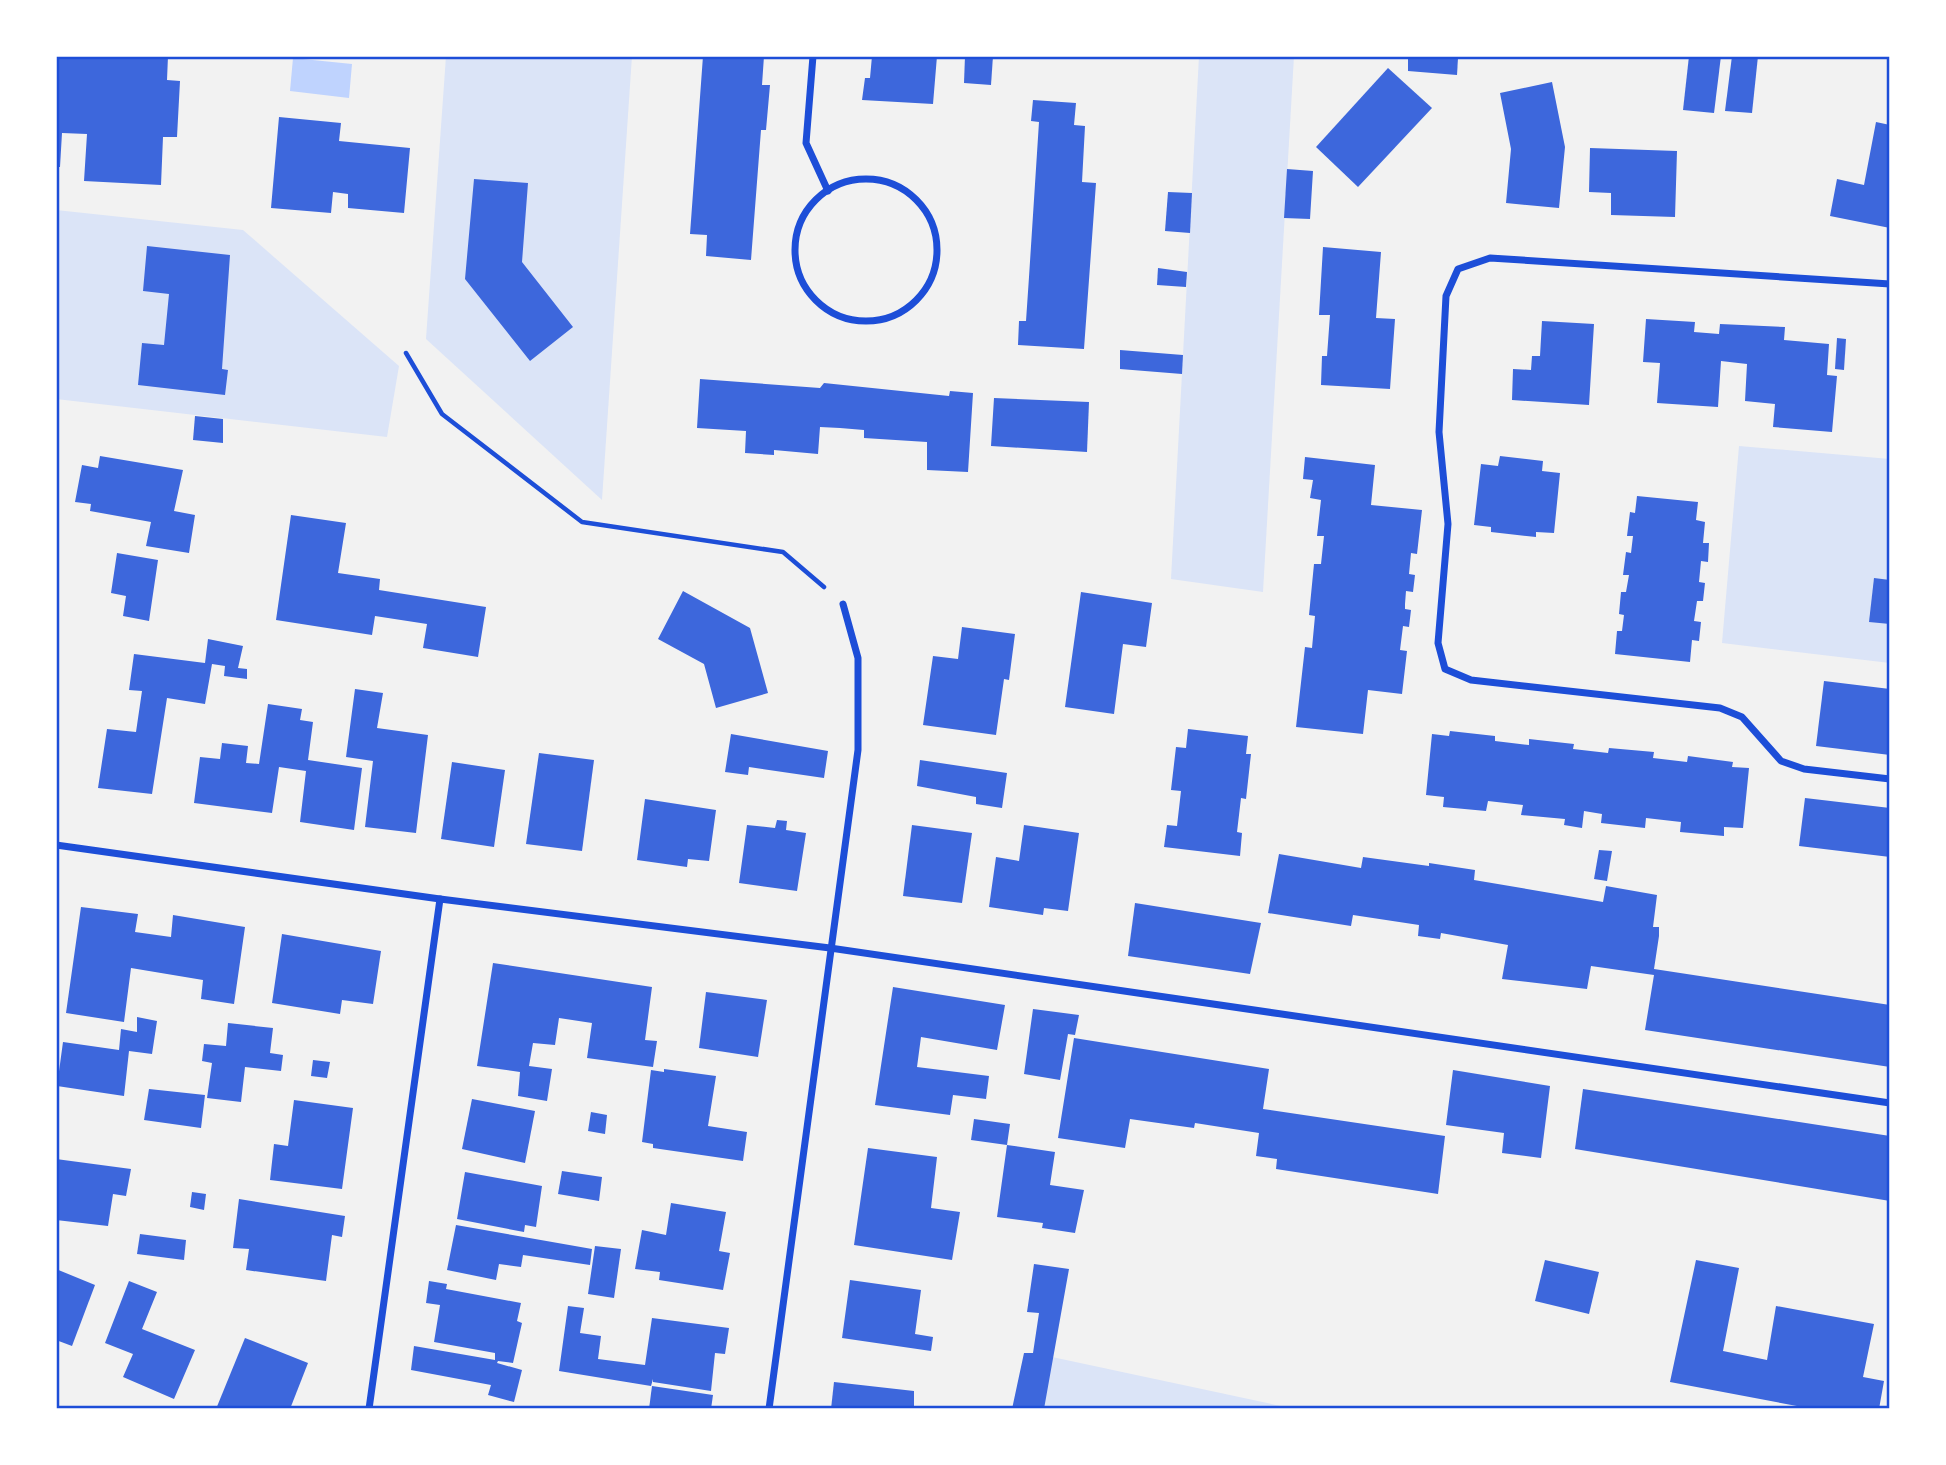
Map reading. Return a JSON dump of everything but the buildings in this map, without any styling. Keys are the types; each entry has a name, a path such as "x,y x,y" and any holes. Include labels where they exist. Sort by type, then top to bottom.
{"street":[{"path":"813,56 806,143 828,191"},
{"path":"859,179 883,180 905,189 922,205 934,225 938,248 935,272 924,292 907,309 885,318 862,321 839,316 819,303 804,284 796,263 795,239 803,216 817,198 828,191 836,184 859,179"},
{"path":"1890,284 1490,258 1458,269 1446,296 1438,432 1448,524 1438,643 1445,669 1471,680 1720,708 1742,717 1781,761 1804,769 1890,779"},
{"path":"769,1409 859,750 858,658 843,604"},
{"path":"56,845 440,899 830,947 1890,1102"},
{"path":"369,1409 440,899"}],"path":[{"path":"406,353 442,414 582,522 783,552 843,604"}],"shaded area":[{"path":"446,56 632,56 602,500 426,339"},
{"path":"1199,56 1294,56 1263,592 1171,579"},
{"path":"56,210 243,230 399,366 387,437 56,399"},
{"path":"1739,446 1890,459 1890,663 1722,643"},
{"path":"1052,1357 1295,1409 1043,1409"}],"water":[{"path":"293,58 352,64 349,98 290,91"}]}
